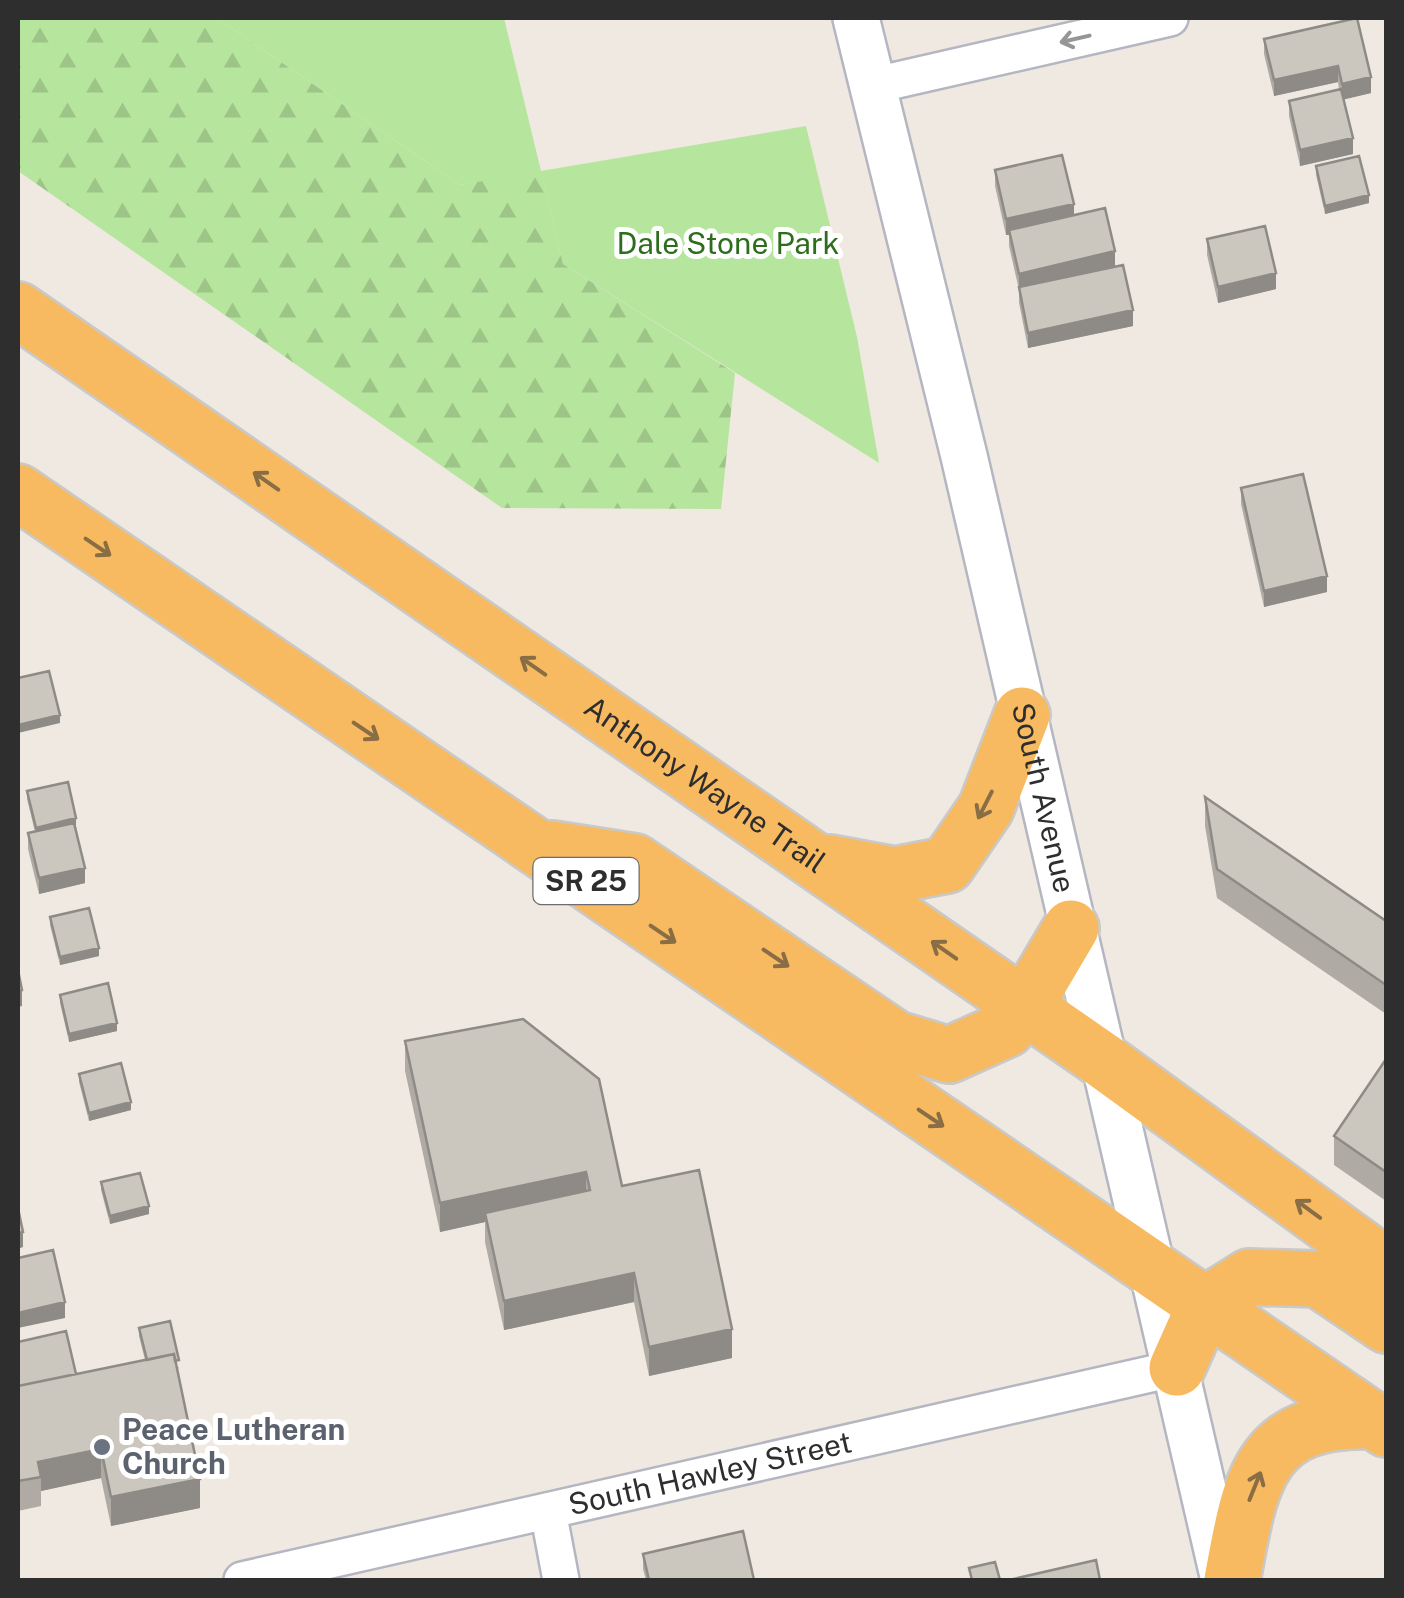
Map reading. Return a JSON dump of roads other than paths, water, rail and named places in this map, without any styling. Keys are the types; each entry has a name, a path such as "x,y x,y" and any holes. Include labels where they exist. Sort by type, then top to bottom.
{"highway":[{"name":"Anthony Wayne Trail","path":"18,310 1101,1058 1386,1266"},
{"name":"SR 25","path":"18,492 1381,1425"},
{"path":"815,861 896,875 946,864 986,808 1022,716"},
{"path":"534,846 635,862 896,1039 950,1055 1006,1029 1071,928"},
{"path":"1176,1368 1204,1305 1249,1276 1318,1279 1386,1325"},
{"path":"1232,1580 1251,1491 1280,1443 1317,1424 1345,1420 1381,1425"}],"street":[{"name":"South Avenue","path":"856,18 964,456 1224,1580"},
{"path":"871,86 1170,18"},
{"name":"South Hawley Street","path":"242,1580 1176,1368"},
{"path":"548,1511 562,1580"}],"place":[{"name":"Peace Lutheran Church","path":"102,1447"}],"park label":[{"name":"Dale Stone Park","path":"728,244"}]}
